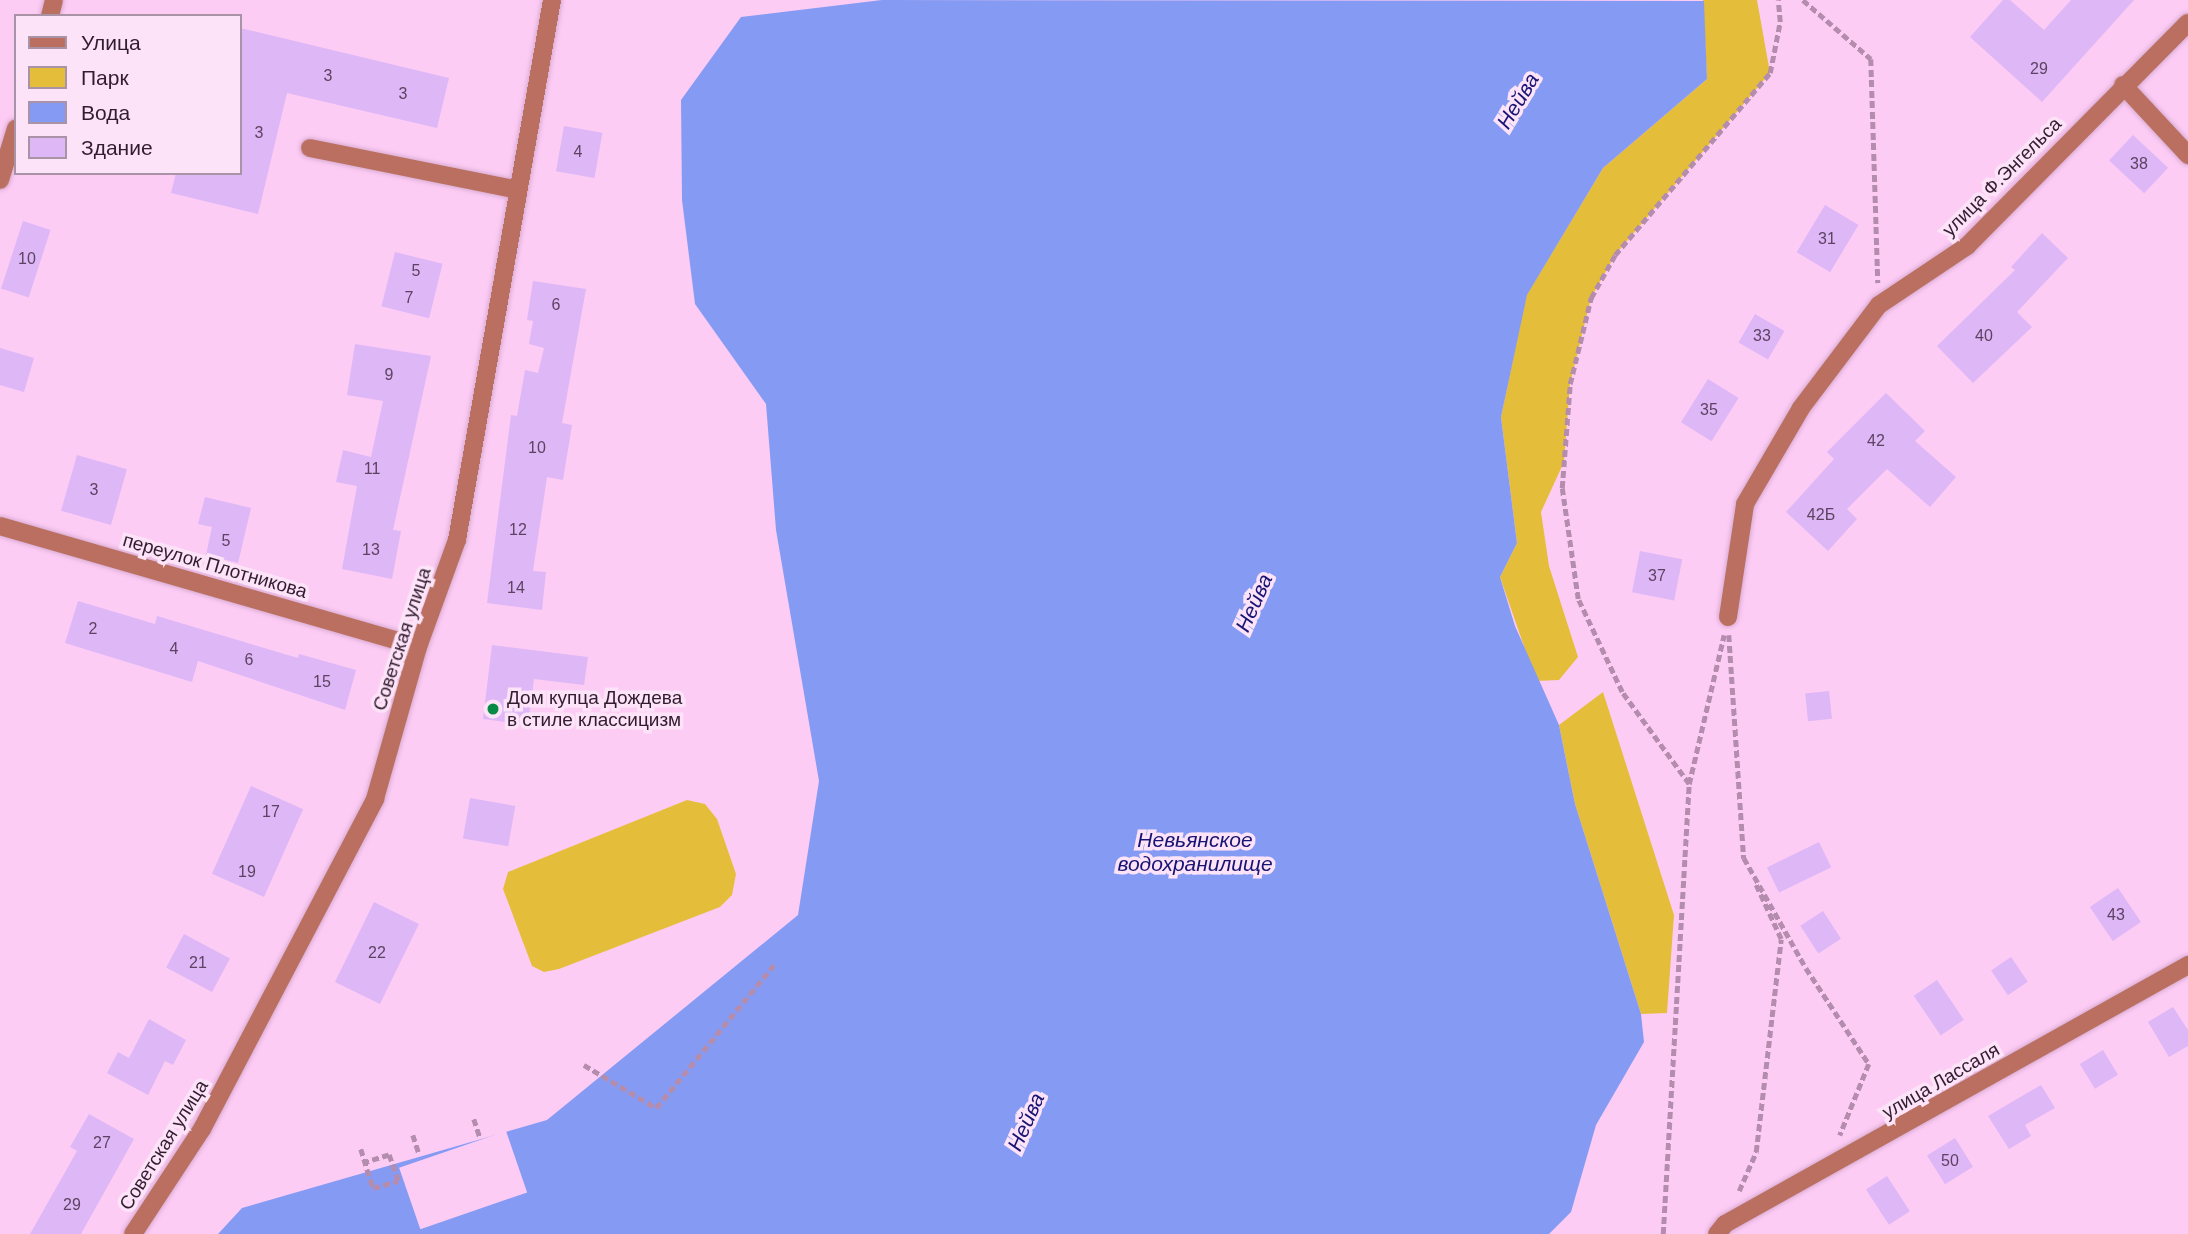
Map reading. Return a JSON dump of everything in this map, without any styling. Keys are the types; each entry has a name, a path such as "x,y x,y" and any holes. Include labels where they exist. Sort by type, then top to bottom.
{"street":[{"name":"Советская улица","path":"133,1234 202,1129 375,799 418,647 457,540 552,0"},
{"name":"улица Ф.Энгельса","path":"1728,617 1745,504 1801,408 1878,305 1967,246 2123,85 2188,23"},
{"path":"2123,85 2188,155"},
{"path":"0,180 14,134"},
{"path":"310,148 518,190"},
{"name":"переулок Плотникова","path":"0,526 418,647"},
{"name":"улица Лассаля","path":"1721,1229 2188,965"}],"path":[{"path":"1689,784 1622,692 1578,599 1562,488 1570,384 1591,298 1615,256 1770,73 1780,22 1777,0"},
{"path":"1803,0 1871,59 1878,305"},
{"path":"1662,1234 1689,784 1728,617"},
{"path":"1721,1229 1756,1152 1781,939 1744,859 1728,617"},
{"path":"1744,859 1806,968 1869,1064 1828,1168"},
{"path":"584,1065 656,1108 774,965"},
{"path":"474,1119 480,1138"},
{"path":"413,1135 419,1154"},
{"path":"360,1149 373,1188 398,1181 389,1155 366,1162"}],"green space":[{"path":"1703,0 1757,0 1770,73 1615,255 1591,298 1570,384 1564,462 1541,512 1549,566 1578,657 1559,680 1536,681 1500,577 1517,543 1501,417 1526,296 1603,168 1707,79"},
{"path":"1603,692 1674,915 1667,1013 1641,1014 1575,804 1559,725"},
{"path":"687,800 705,804 717,819 736,874 732,895 720,907 559,969 544,972 532,966 503,889 508,872"}],"water":[{"name":"Невьянское водохранилище","path":"882,0 1704,1 1707,79 1603,168 1527,295 1501,417 1517,543 1500,577 1515,626 1559,725 1575,804 1641,1014 1644,1042 1596,1125 1571,1212 1549,1234 218,1234 242,1208 547,1120 798,915 819,781 776,530 766,404 695,304 682,200 681,100 741,17"}],"pier":[{"path":"506,1131 527,1192 420,1229 399,1168"}],"building":[{"path":"2003,0 2010,0 2044,30 2071,0 2134,0 2042,102 1970,37"},
{"path":"242,28 449,78 437,128 287,93 258,214 171,193 176,175 242,175"},
{"path":"564,126 602,133 594,178 556,171"},
{"path":"2133,135 2168,168 2144,193 2109,161"},
{"path":"1825,205 1858,225 1830,272 1797,252"},
{"path":"23,221 51,230 29,297 1,289"},
{"path":"2042,233 2068,258 2017,312 2032,327 1973,383 1937,346 2015,270 2011,267"},
{"path":"395,252 443,264 429,318 381,306"},
{"path":"533,281 586,289 562,423 572,425 563,480 547,477 533,571 546,572 542,610 487,603 511,415 517,416 525,370 538,373 544,348 529,344 533,321 527,320"},
{"path":"1755,314 1784,331 1768,360 1738,343"},
{"path":"355,344 431,356 393,530 401,531 392,579 342,569 357,486 336,482 343,450 371,457 383,401 347,395"},
{"path":"0,348 34,358 24,392 0,385"},
{"path":"1708,379 1739,398 1712,441 1681,422"},
{"path":"1886,393 1925,431 1915,441 1956,477 1930,507 1887,469 1847,509 1857,519 1828,551 1786,512 1834,459 1827,452"},
{"path":"77,455 127,469 111,525 61,511"},
{"path":"205,497 251,508 238,563 206,555 212,527 198,524"},
{"path":"1640,551 1682,559 1674,600 1632,592"},
{"path":"78,601 155,624 157,616 298,658 299,654 356,670 345,710 198,661 192,682 65,643"},
{"path":"492,645 588,657 584,685 534,679 528,725 483,719"},
{"path":"1829,691 1832,719 1808,721 1805,694"},
{"path":"251,786 303,809 264,897 212,874"},
{"path":"470,798 515,806 508,846 463,838"},
{"path":"1819,842 1831,867 1779,893 1767,867"},
{"path":"2118,888 2141,922 2113,941 2090,907"},
{"path":"374,902 419,924 380,1004 335,982"},
{"path":"1823,911 1841,939 1818,953 1800,926"},
{"path":"184,934 230,958 212,992 166,968"},
{"path":"2011,957 2028,982 2008,995 1991,970"},
{"path":"1937,980 1964,1020 1941,1035 1914,996"},
{"path":"2173,1007 2188,1030 2188,1046 2169,1057 2148,1022"},
{"path":"149,1019 186,1040 173,1065 165,1061 148,1095 107,1073 118,1052 129,1058"},
{"path":"2103,1050 2118,1075 2095,1089 2080,1064"},
{"path":"2041,1085 2055,1108 2025,1125 2031,1136 2009,1149 1988,1116"},
{"path":"89,1114 134,1139 81,1234 30,1234 77,1151 70,1147"},
{"path":"1955,1138 1973,1167 1945,1184 1927,1155"},
{"path":"1887,1176 1910,1211 1889,1225 1866,1190"}],"place":[{"name":"Дом купца Дождева в стиле классицизм","path":"493,709"}],"water label":[{"name":"Нейва","path":"1518,101"},
{"name":"Нейва","path":"1254,603"},
{"name":"Нейва","path":"1026,1122"}]}
